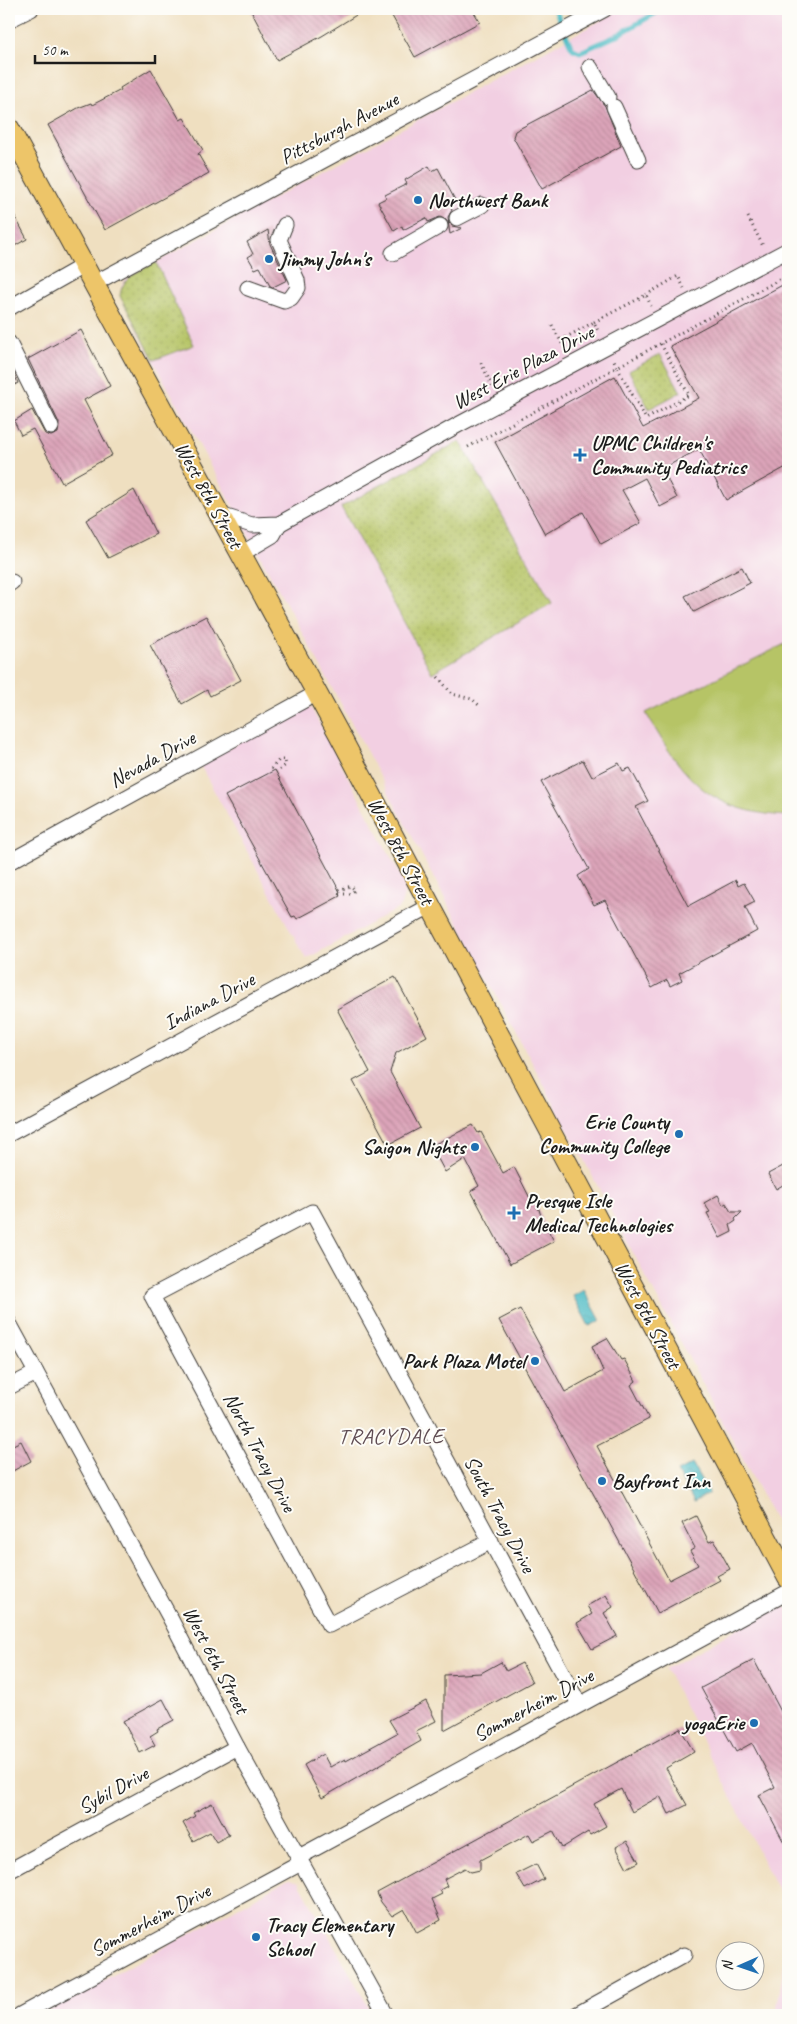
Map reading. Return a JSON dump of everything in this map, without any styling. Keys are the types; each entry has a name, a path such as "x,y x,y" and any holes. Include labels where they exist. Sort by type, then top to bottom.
{"main road":[{"name":"West 8th Street","path":"9,128 220,514 788,1578"}],"street":[{"path":"9,20 30,9"},
{"name":"Pittsburgh Avenue","path":"9,308 88,275 604,9"},
{"path":"590,67 611,102 638,160"},
{"path":"457,218 482,205"},
{"path":"248,288 284,301 291,298 298,288 297,280 279,240 285,225"},
{"path":"393,253 440,226"},
{"name":"West Erie Plaza Drive","path":"220,514 252,526 279,524 464,422 788,250"},
{"path":"9,343 51,427"},
{"name":"West Erie Plaza Drive","path":"241,554 274,535 279,524"},
{"name":"Nevada Drive","path":"9,862 316,693"},
{"name":"Indiana Drive","path":"9,1134 430,906"},
{"name":"South Tracy Drive","path":"312,1212 579,1704"},
{"name":"North Tracy Drive","path":"312,1212 152,1296 329,1625 490,1541"},
{"name":"West 6th Street","path":"9,1323 169,1616 237,1747 386,2015"},
{"path":"9,1387 36,1372"},
{"name":"Sommerheim Drive","path":"20,2015 579,1704 788,1592"},
{"name":"Sybil Drive","path":"9,1871 237,1747"},
{"path":"576,2015 684,1955"}],"path":[{"path":"468,447 788,275"},
{"path":"561,340 576,332"},
{"path":"617,367 646,419 690,395 661,344"},
{"path":"438,678 452,694 472,699 481,707"},
{"path":"271,769 279,760 285,760 286,765 276,772"},
{"path":"339,890 351,886 355,890 350,894 339,894"}],"shaded area":[{"path":"622,9 788,9 788,1537 783,1535 357,733 145,346 120,296 121,287 125,279"},
{"path":"310,706 405,884 405,890 401,905 397,909 306,959 200,765 281,718"},
{"path":"783,1605 788,1608 788,1928 785,1904 666,1669 761,1615"},
{"name":"Tracy Elementary School","path":"289,1879 299,1882 373,2015 40,2015"},
{"path":"788,1944 788,2015 779,2015 777,2007"}],"green space":[{"path":"156,262 194,345 154,360 120,296 121,289 128,279 138,271"},
{"path":"660,354 681,392 649,409 629,371"},
{"path":"460,441 552,603 432,673 341,507"},
{"path":"787,643 788,816 760,813 737,807 718,799 701,787 686,773 673,756 646,713"}],"water":[{"path":"584,1290 600,1319 600,1321 589,1326 573,1296"},
{"path":"692,1464 709,1493 694,1502 677,1472"}],"building":[{"path":"250,9 366,9 322,36 277,60"},
{"path":"388,9 472,9 480,22 415,57"},
{"path":"151,69 180,120 184,118 203,150 198,154 209,173 105,230 48,125 78,108 91,103 92,105 121,90 120,88"},
{"path":"593,90 605,106 621,146 542,189 513,137 515,131"},
{"path":"429,166 432,171 438,168 455,200 449,203 452,210 448,217 449,223 452,226 462,228 450,234 448,221 440,217 428,222 426,218 403,230 402,226 394,231 378,202 386,198 385,195 407,184 405,180"},
{"path":"9,205 27,239 9,249"},
{"path":"268,230 270,244 287,280 273,287 270,286 260,267 255,269 248,257 253,254 247,242"},
{"path":"788,282 788,466 726,500 699,449 662,469 677,498 660,507 645,478 622,490 641,523 601,544 583,512 545,534 495,442 615,376 643,428 699,398 670,346"},
{"path":"81,330 110,386 84,400 112,455 62,483 33,429 21,435 14,421 32,410 45,434 51,436 58,433 59,423 28,359"},
{"path":"11,368 18,383 9,388 9,370"},
{"path":"134,490 156,534 108,558 86,520"},
{"path":"742,567 750,583 694,612 685,596"},
{"path":"206,616 241,680 210,696 207,690 182,704 150,645"},
{"path":"583,760 592,777 619,763 623,771 630,768 648,801 636,807 688,906 736,880 738,886 744,883 755,902 745,907 757,931 679,973 682,980 670,986 667,980 652,988 605,900 594,905 578,876 589,869 541,782"},
{"path":"275,770 340,892 338,893 340,896 297,919 295,916 292,917 225,796"},
{"path":"395,977 427,1036 396,1053 390,1072 420,1128 388,1145 353,1081 370,1072 337,1009"},
{"path":"473,1125 478,1133 481,1132 503,1173 514,1167 532,1202 536,1200 542,1219 554,1241 510,1264 471,1191 479,1186 465,1159 445,1172 431,1146"},
{"path":"783,1166 788,1182 776,1189 768,1174"},
{"path":"718,1195 723,1205 726,1203 731,1212 742,1212 735,1219 736,1221 730,1225 732,1232 720,1238 707,1213 710,1212 704,1203"},
{"path":"520,1309 565,1392 603,1371 592,1346 607,1338 621,1360 624,1359 636,1381 631,1385 649,1419 597,1446 669,1580 698,1565 690,1551 695,1548 682,1523 696,1516 709,1542 714,1540 730,1569 717,1576 720,1580 658,1613 499,1320"},
{"path":"21,1441 31,1461 9,1473 9,1447"},
{"path":"606,1595 613,1607 604,1613 617,1636 592,1649 577,1623 592,1614 587,1606"},
{"path":"754,1660 788,1725 788,1850 759,1795 775,1787 752,1743 736,1752 701,1688"},
{"path":"501,1662 506,1671 522,1663 532,1682 444,1730 444,1675 481,1673"},
{"path":"163,1699 174,1720 157,1729 158,1731 150,1736 155,1745 140,1753 123,1721"},
{"path":"426,1701 436,1721 416,1731 421,1741 322,1798 304,1765 323,1754 330,1767 345,1759 346,1761 397,1733 389,1720"},
{"path":"680,1728 694,1752 666,1768 687,1805 669,1814 660,1796 632,1812 621,1789 594,1804 606,1826 590,1835 588,1832 562,1848 553,1831 533,1841 529,1834 480,1860 480,1870 471,1872 465,1868 444,1879 447,1886 440,1890 442,1894 432,1899 441,1920 417,1933 404,1909 392,1916 381,1902 377,1893"},
{"path":"212,1803 229,1835 216,1842 210,1832 193,1841 183,1823 195,1816 193,1813"},
{"path":"627,1841 639,1862 627,1868 616,1847"},
{"path":"536,1864 544,1879 525,1889 516,1874"}],"waterway":[{"path":"555,9 570,44 573,49 580,52 616,36 663,9"}],"place":[{"name":"Northwest Bank","path":"418,200"},
{"name":"Jimmy John's","path":"269,259"},
{"name":"UPMC Children's Community Pediatrics","path":"580,455"},
{"name":"Erie County Community College","path":"679,1134"},
{"name":"Saigon Nights","path":"475,1147"},
{"name":"Presque Isle Medical Technologies","path":"514,1213"},
{"name":"Park Plaza Motel","path":"535,1361"},
{"name":"Bayfront Inn","path":"602,1481"},
{"name":"yogaErie","path":"754,1723"},
{"name":"Tracy Elementary School","path":"256,1937"}],"district":[{"name":"TRACYDALE","path":"391,1435"}]}
